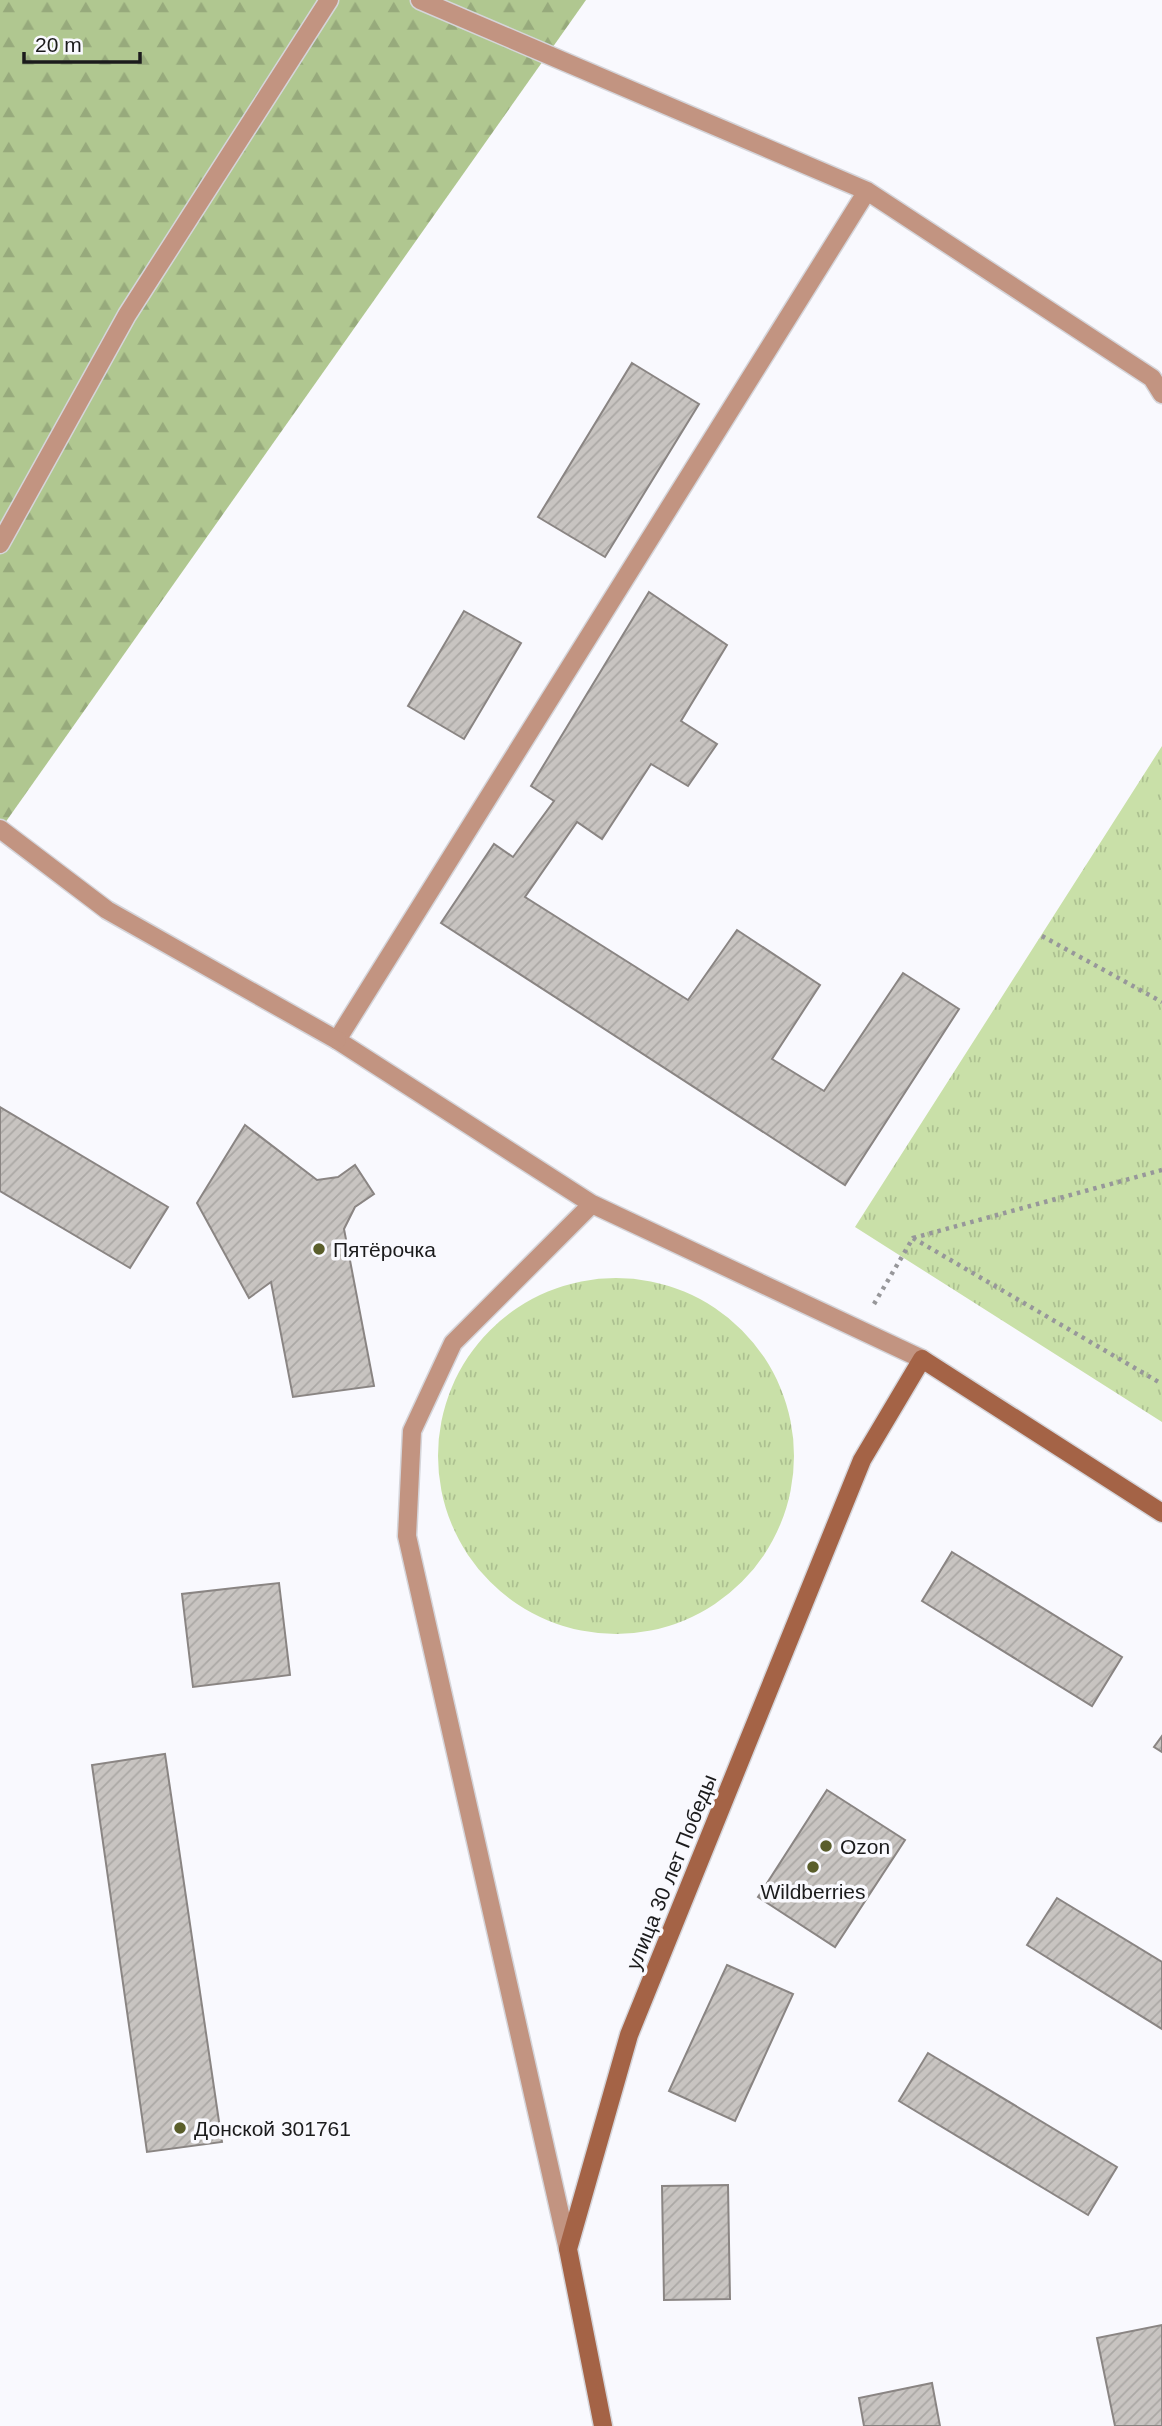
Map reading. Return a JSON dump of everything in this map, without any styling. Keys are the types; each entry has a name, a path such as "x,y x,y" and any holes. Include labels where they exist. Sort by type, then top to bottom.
{"main road":[{"name":"улица 30 лет Победы","path":"603,2426 568,2249 629,2035 862,1460 922,1359"},
{"path":"922,1359 1162,1513"}],"street":[{"path":"0,544 127,315 330,0"},
{"path":"420,0 867,191 1152,378 1162,394"},
{"path":"337,1040 867,191"},
{"path":"0,829 107,910 337,1040 592,1204 922,1359"},
{"path":"568,2249 407,1536 412,1431 453,1342 592,1204"}],"path":[{"path":"1042,936 1162,1002"},
{"path":"859,1330 913,1238 1162,1170"},
{"path":"913,1238 1162,1384"}],"green space":[{"path":"0,0 586,0 0,830"},
{"path":"1162,746 1162,1422 855,1227"},
{"path":"616,1278 651,1282 684,1292 715,1308 742,1330 764,1357 780,1388 790,1421 794,1456 790,1491 780,1524 764,1555 742,1582 715,1604 684,1620 651,1630 616,1634 581,1630 548,1620 517,1604 490,1582 468,1555 452,1524 442,1491 438,1456 442,1421 452,1388 468,1357 490,1330 517,1308 548,1292 581,1282"}],"building":[{"path":"632,363 699,404 605,557 538,517"},
{"path":"649,592 727,645 681,721 717,744 688,786 651,764 602,839 577,822 525,897 688,1000 737,930 820,985 772,1059 824,1091 903,973 959,1009 845,1185 441,923 494,844 513,857 554,801 531,786"},
{"path":"464,611 521,643 464,739 408,706"},
{"path":"0,1107 168,1207 130,1268 0,1191"},
{"path":"245,1125 317,1180 338,1177 355,1165 374,1194 355,1207 344,1229 374,1386 293,1397 271,1282 249,1298 197,1203"},
{"path":"952,1552 1122,1657 1092,1706 922,1601"},
{"path":"279,1583 290,1675 193,1687 182,1594"},
{"path":"1162,1736 1162,1752 1154,1747"},
{"path":"165,1754 222,2142 147,2152 92,1765"},
{"path":"827,1790 905,1840 835,1947 758,1897"},
{"path":"1057,1898 1162,1962 1162,2029 1027,1945"},
{"path":"727,1965 793,1994 735,2121 669,2091"},
{"path":"928,2053 1117,2167 1088,2215 899,2101"},
{"path":"728,2185 730,2299 664,2300 662,2186"},
{"path":"1162,2325 1162,2426 1115,2426 1097,2338"},
{"path":"932,2383 940,2426 864,2426 859,2398"}],"place":[{"name":"Пятёрочка","path":"319,1249"},
{"name":"Ozon","path":"826,1846"},
{"name":"Wildberries","path":"813,1867"},
{"name":"Донской 301761","path":"180,2128"}]}
